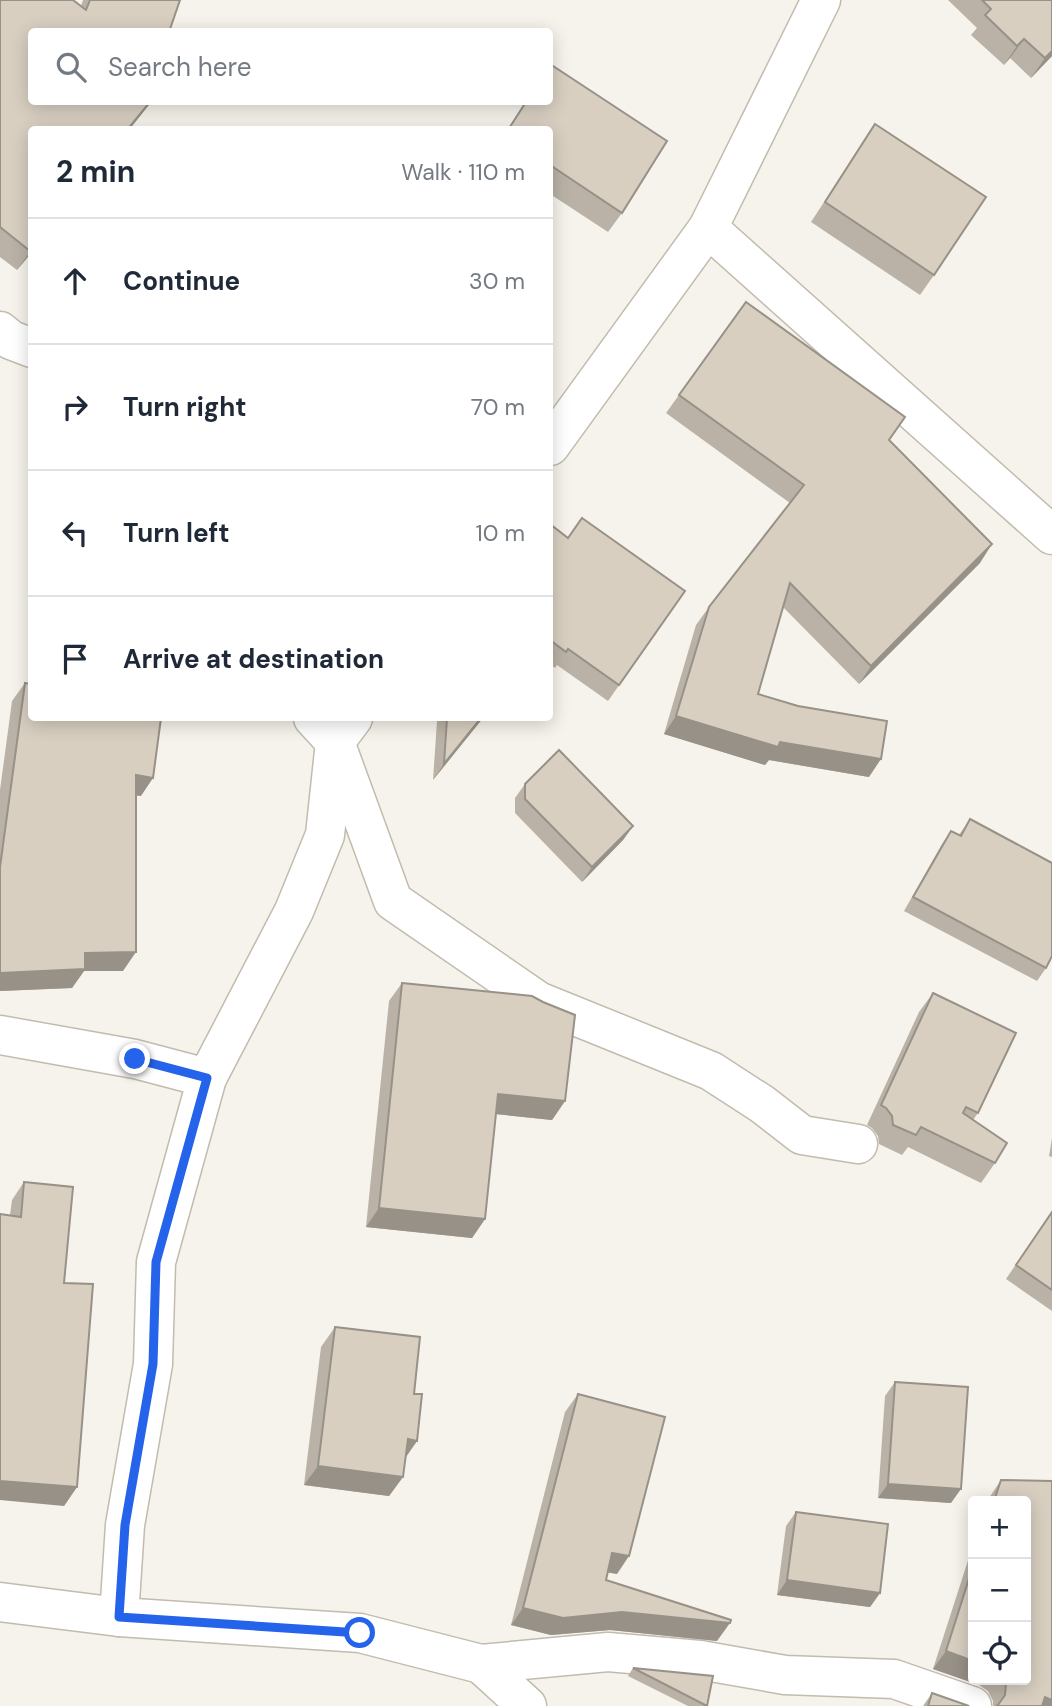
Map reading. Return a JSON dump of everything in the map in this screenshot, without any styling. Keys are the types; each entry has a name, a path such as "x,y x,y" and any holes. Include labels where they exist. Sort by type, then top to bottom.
{"street":[{"path":"553,442 708,228 821,0"},
{"path":"708,228 1052,535"},
{"path":"0,331 11,340 28,346"},
{"path":"119,1617 125,1525 153,1364 156,1262 207,1078 294,911 325,835 334,726"},
{"path":"334,726 393,901 538,1001 711,1071 762,1104 802,1135 858,1144"},
{"path":"0,1035 135,1059 207,1078"},
{"path":"0,1602 119,1617 360,1633 481,1664 608,1652 700,1660 785,1675 894,1679 972,1706"},
{"path":"481,1664 527,1706"}],"building":[{"path":"0,0 73,0 86,10 90,0 180,0 170,28 28,28 28,105 148,105 130,126 28,126 28,249 0,227"},
{"path":"982,0 1052,0 1052,51 1045,58 1024,39 1017,46 985,15 991,9"},
{"path":"553,66 667,141 622,213 553,167 553,126 511,126 524,105 553,105"},
{"path":"875,124 986,197 934,275 825,202"},
{"path":"746,302 905,417 889,440 992,544 871,666 790,583 758,694 798,706 887,721 881,759 780,742 778,747 676,716 709,607 804,485 679,395"},
{"path":"582,518 685,591 619,685 568,649 566,652 553,642 553,526 568,538"},
{"path":"25,683 28,683 28,721 161,721 153,778 136,775 136,952 85,953 85,969 0,973 0,867"},
{"path":"447,721 479,721 444,764"},
{"path":"559,750 633,826 592,867 525,799 525,784"},
{"path":"970,819 1052,863 1052,956 1046,968 913,897 951,831 961,836"},
{"path":"402,983 532,996 575,1015 565,1101 498,1094 485,1219 379,1208"},
{"path":"933,993 1016,1033 978,1113 966,1107 963,1113 1007,1143 995,1163 921,1127 916,1135 893,1125 892,1116 881,1105"},
{"path":"24,1182 73,1187 64,1283 93,1284 77,1487 0,1481 0,1214 21,1217"},
{"path":"1052,1212 1052,1290 1016,1265"},
{"path":"335,1327 420,1337 414,1394 422,1394 417,1441 408,1439 403,1477 318,1466"},
{"path":"895,1382 968,1387 961,1489 888,1484"},
{"path":"578,1394 665,1417 629,1556 612,1553 606,1580 731,1620 730,1623 622,1612 563,1618 523,1608"},
{"path":"1001,1480 1052,1481 1052,1700 1045,1697 1042,1706 996,1706 1005,1695 1006,1685 1031,1685 1031,1496 996,1496"},
{"path":"796,1512 888,1524 880,1593 787,1580"},
{"path":"968,1582 968,1659 946,1651"},
{"path":"633,1668 713,1676 707,1706"},
{"path":"932,1693 969,1706 928,1706"}],"route":[{"path":"135,1059 207,1078 156,1262 153,1364 125,1525 119,1617 360,1633"}]}
